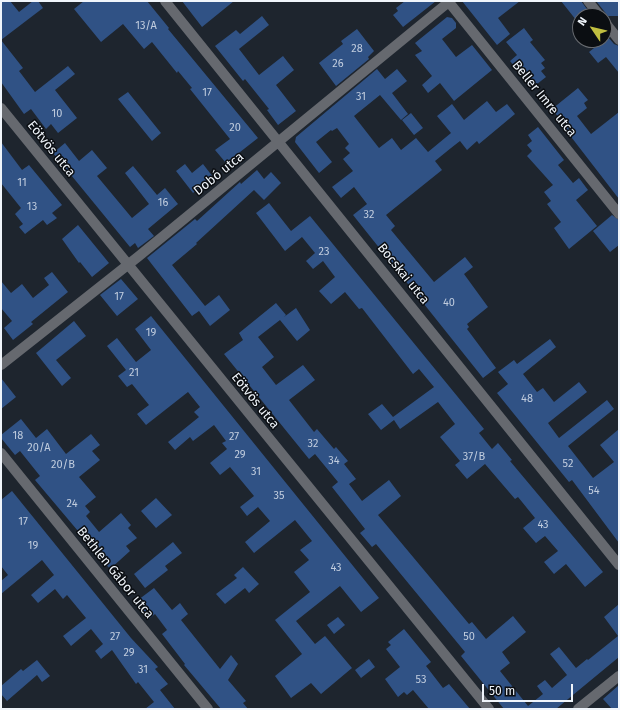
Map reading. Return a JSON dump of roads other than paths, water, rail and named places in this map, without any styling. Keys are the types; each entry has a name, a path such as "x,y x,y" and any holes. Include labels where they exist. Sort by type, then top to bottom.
{"street":[{"name":"Bocskai utca","path":"165,1 280,141 619,565"},
{"name":"Dobó utca","path":"1,365 280,141 449,1"},
{"name":"Beller Imre utca","path":"449,1 619,214"},
{"path":"612,31 619,40"},
{"name":"Eötvös utca","path":"1,108 489,709"},
{"name":"Bethlen Gábor utca","path":"1,452 208,709"},
{"path":"578,709 619,676"}]}
